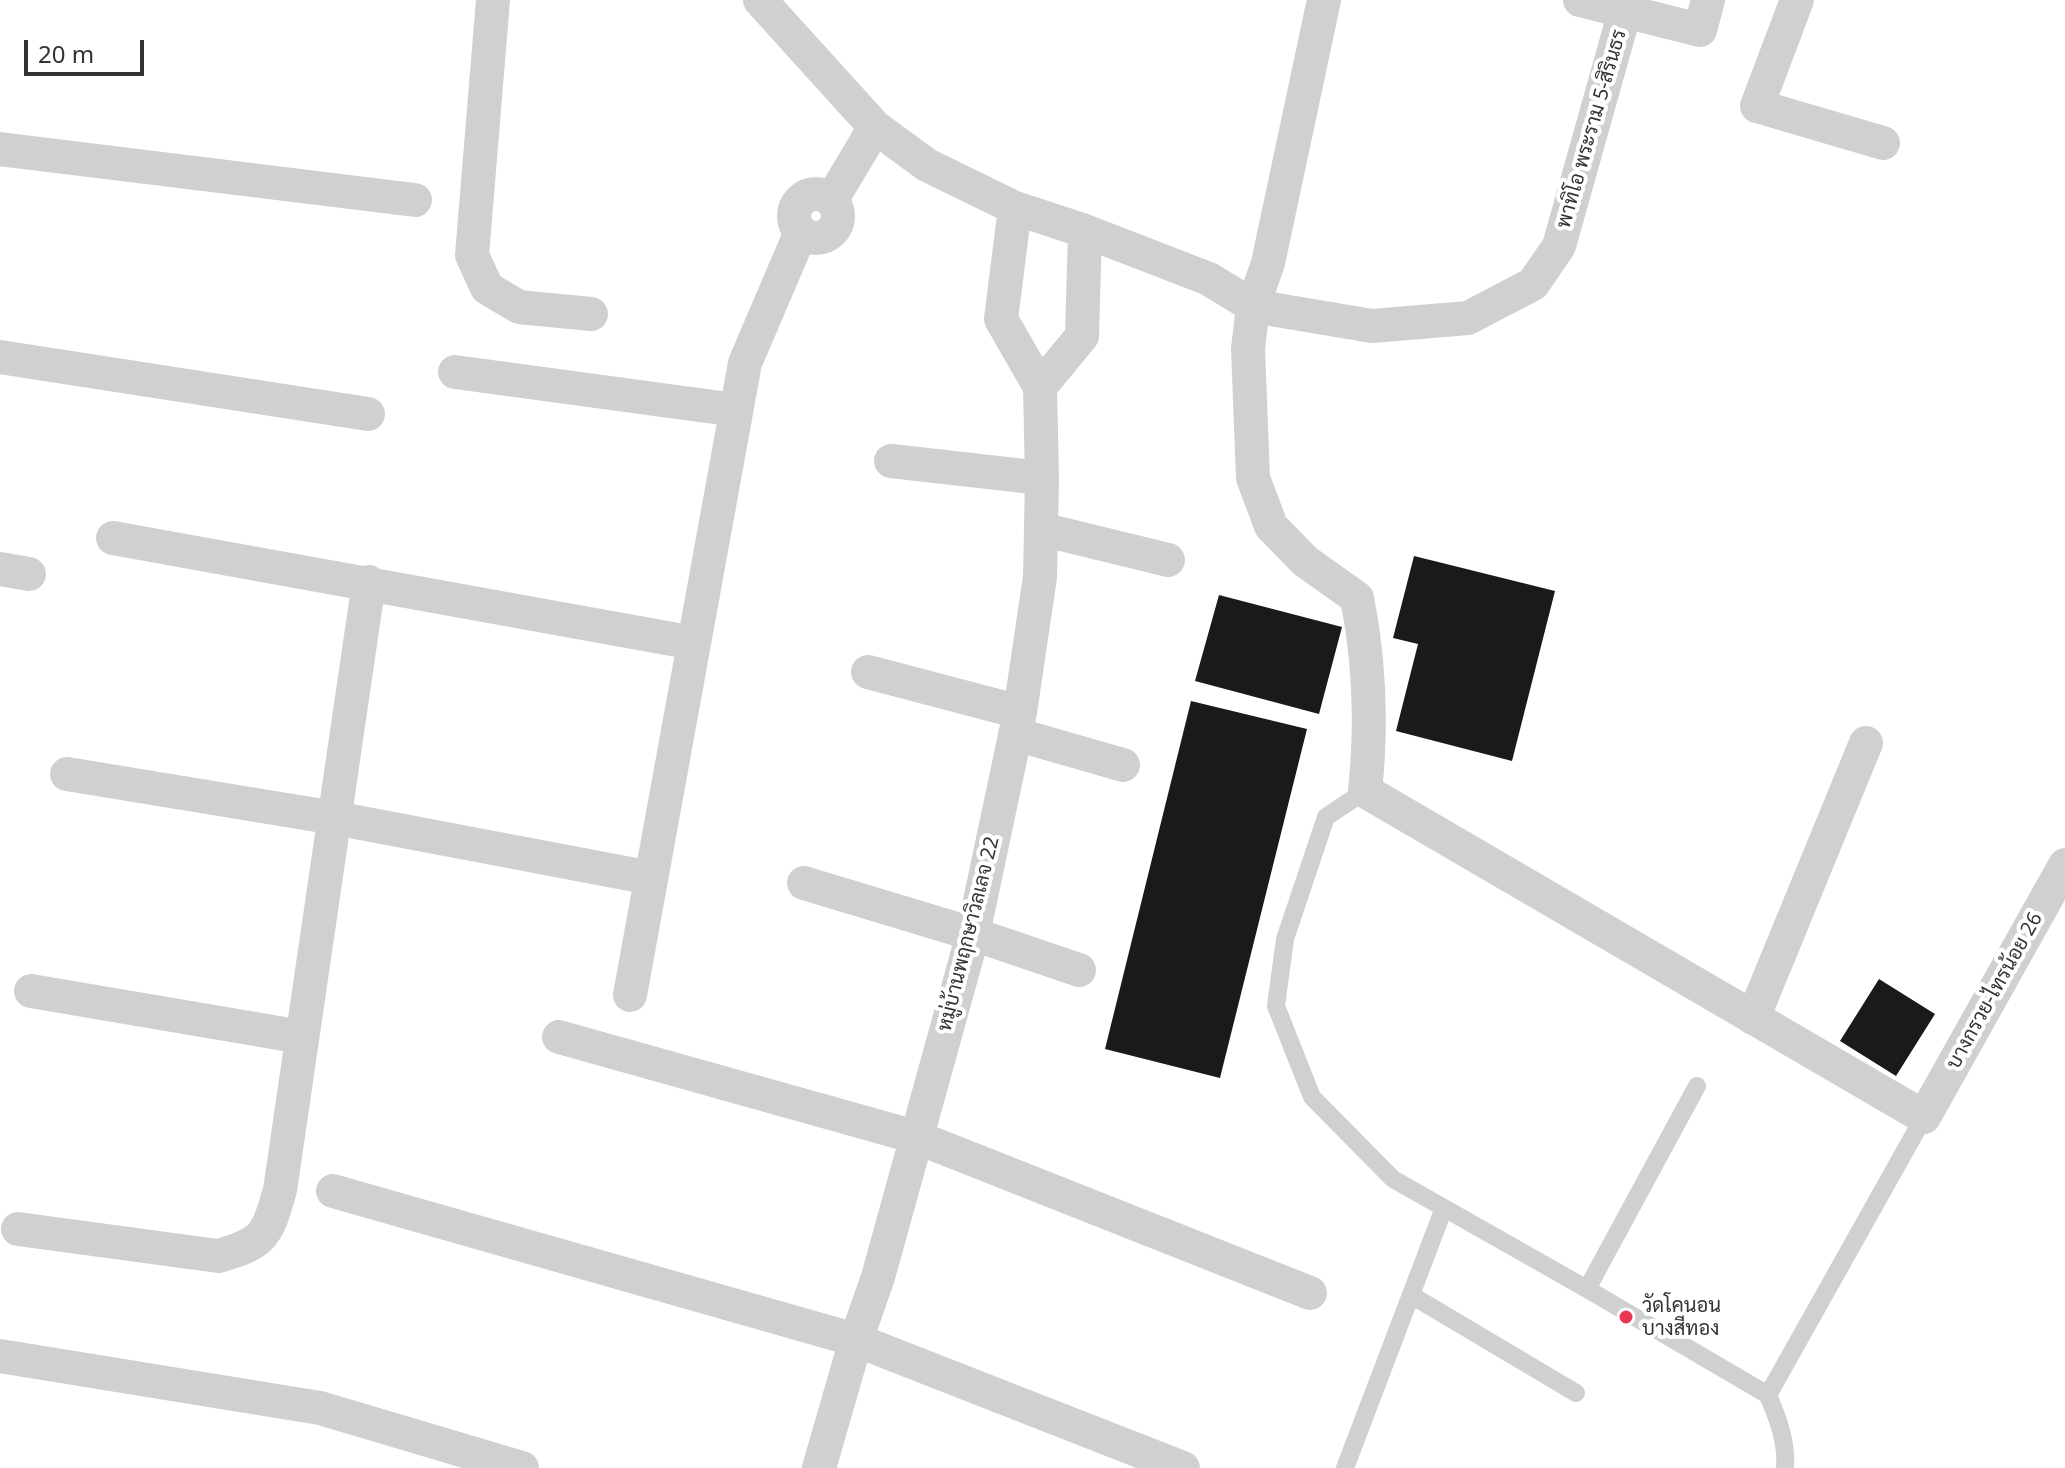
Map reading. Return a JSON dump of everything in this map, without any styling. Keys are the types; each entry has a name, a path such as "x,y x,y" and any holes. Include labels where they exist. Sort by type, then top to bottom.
{"street":[{"path":"493,0 472,255 487,288 519,307 591,314"},
{"path":"760,0 875,127 927,165 1015,208 1085,231 1209,279 1253,306"},
{"path":"1324,0 1268,263 1253,306 1248,349 1253,478 1271,526 1305,561 1357,598 1366,641 1371,738 1365,791 1924,1117"},
{"name":"พาทิโอ พระราม 5-สิรินธร","path":"1580,0 1700,30 1708,0"},
{"path":"1797,0 1757,106 1883,143"},
{"name":"พาทิโอ พระราม 5-สิรินธร","path":"1253,306 1372,326 1386,325 1468,318 1533,284 1559,246 1625,11"},
{"path":"630,995 745,363 801,232 795,222 794,210 810,194 821,194 832,199 875,127"},
{"path":"0,149 415,200"},
{"path":"1015,208 1001,319 1040,387 1082,336 1085,231"},
{"path":"0,357 368,414"},
{"path":"455,372 736,410"},
{"name":"หมู่บ้านพฤกษาวิลเลจ 22","path":"819,1468 856,1340 878,1277 973,934 1018,723 1040,577 1040,387"},
{"path":"891,461 1042,478"},
{"path":"1041,529 1168,560"},
{"path":"113,538 694,643"},
{"path":"18,1229 218,1256 243,1249 267,1232 280,1190 369,582"},
{"path":"868,672 1018,723 1123,765"},
{"path":"1753,1018 1866,743"},
{"path":"67,774 335,818 651,878"},
{"name":"บางกรวย-ไทรน้อย 26","path":"1924,1117 2065,865"},
{"path":"804,883 1079,970"},
{"path":"31,991 302,1037"},
{"path":"559,1037 916,1137 1310,1293"},
{"path":"333,1191 856,1340 1183,1468"},
{"path":"0,1356 320,1408 522,1468"}],"lane":[{"path":"1365,791 1326,817 1285,939 1276,1006 1312,1097 1393,1179 1768,1395 1780,1424 1785,1468"},
{"path":"1587,1289 1697,1086"},
{"path":"1768,1395 1924,1117"},
{"path":"1345,1468 1444,1208"},
{"path":"1411,1295 1576,1393"}],"building":[{"path":"1414,556 1555,591 1512,761 1396,731 1418,644 1393,638"},
{"path":"1219,595 1342,627 1319,714 1195,681"},
{"path":"1191,701 1307,729 1220,1078 1105,1049"},
{"path":"1879,979 1935,1014 1896,1076 1840,1041"}],"place":[{"name":"วัดโคนอน บางสีทอง","path":"1626,1317"}]}
